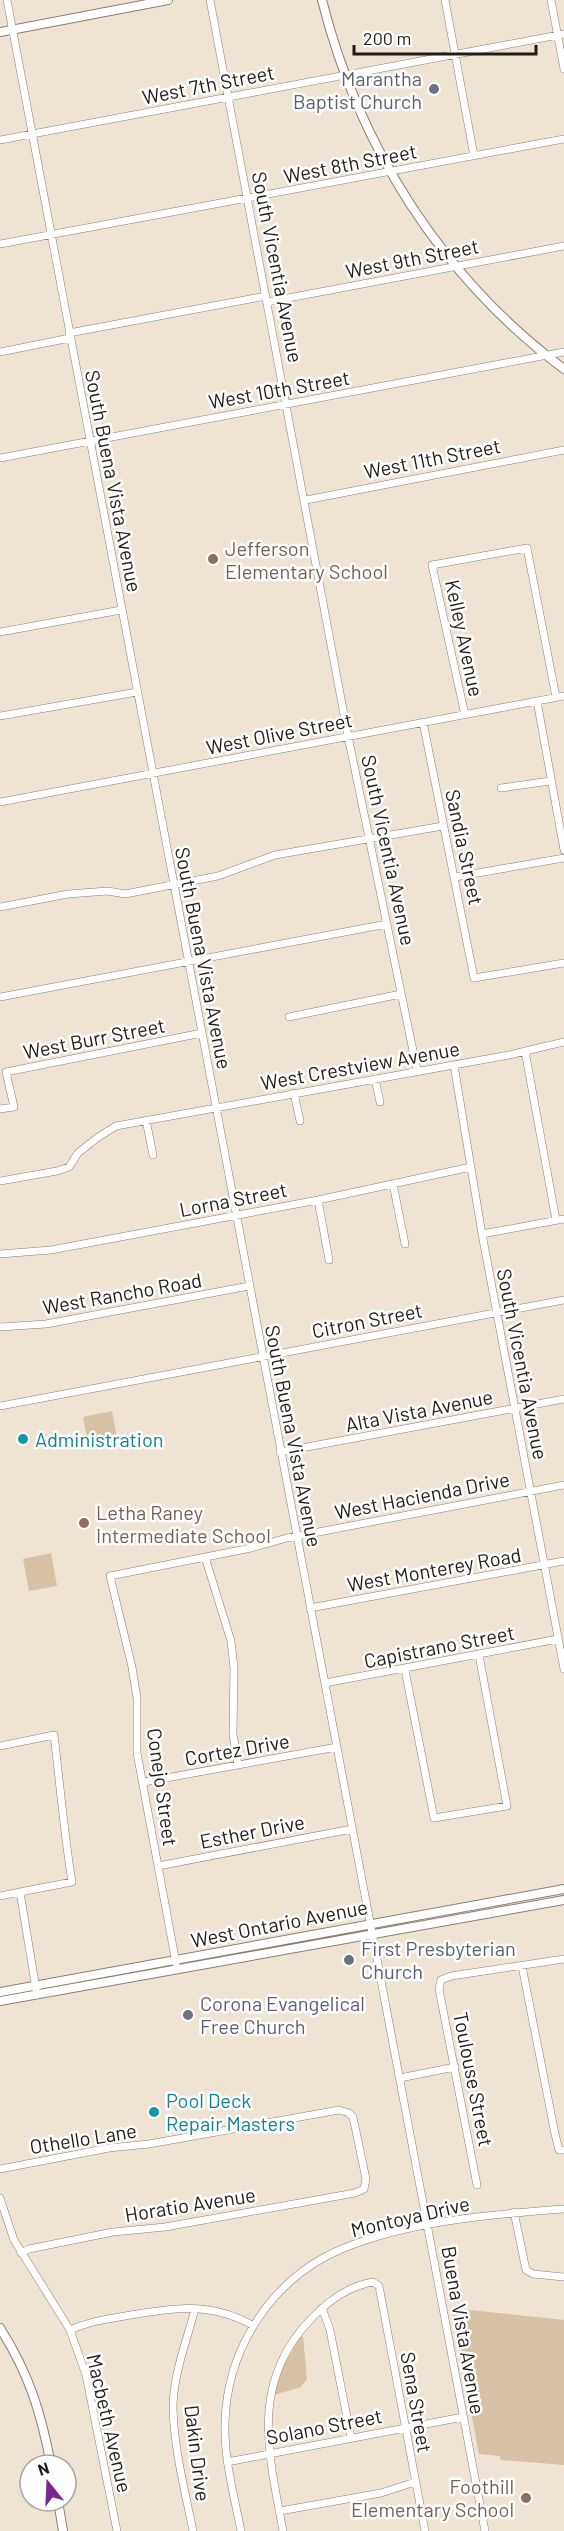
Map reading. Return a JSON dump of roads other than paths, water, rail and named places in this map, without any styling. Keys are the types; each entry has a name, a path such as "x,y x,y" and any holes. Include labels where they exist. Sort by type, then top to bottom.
{"main road":[{"path":"0,32 168,0"},
{"path":"322,0 344,75 366,127 390,172 420,220 456,266 502,316 564,369"},
{"name":"West Ontario Avenue","path":"0,2001 370,1923 564,1888"},
{"name":"West Ontario Avenue","path":"0,1992 564,1900"},
{"path":"0,2328 29,2380 43,2422 49,2453"},
{"path":"59,2513 63,2531"}],"street":[{"name":"South Buena Vista Avenue","path":"7,0 370,1923"},
{"name":"South Vicentia Avenue","path":"210,0 306,500 348,736 417,1070"},
{"path":"445,0 474,156"},
{"path":"551,0 561,34 564,69"},
{"name":"West 7th Street","path":"0,141 561,34"},
{"name":"West 8th Street","path":"0,244 564,139"},
{"name":"West 9th Street","path":"0,352 70,336 266,299 564,246"},
{"name":"West 10th Street","path":"0,458 564,352"},
{"name":"West 11th Street","path":"306,500 564,450"},
{"name":"Kelley Avenue","path":"465,715 432,565 527,548 560,697"},
{"path":"0,632 121,610"},
{"path":"0,717 137,692"},
{"name":"West Olive Street","path":"0,802 560,697"},
{"path":"537,701 564,850"},
{"name":"Sandia Street","path":"423,722 474,978 564,963"},
{"path":"501,788 550,781"},
{"path":"0,907 68,894 108,891 125,894 218,876 275,855 443,826"},
{"path":"455,877 564,858"},
{"path":"0,997 387,924"},
{"path":"289,1017 401,994"},
{"name":"West Burr Street","path":"0,1109 14,1107 6,1072 202,1033"},
{"name":"West Crestview Avenue","path":"0,1181 57,1172 69,1167 78,1153 116,1126 454,1065 564,1042"},
{"path":"482,1234 560,1220 525,1051"},
{"name":"South Vicentia Avenue","path":"454,1065 496,1312 564,1669"},
{"path":"375,1079 380,1102"},
{"path":"294,1093 300,1121"},
{"path":"146,1120 153,1155"},
{"name":"Lorna Street","path":"0,1254 51,1250 318,1200 471,1167"},
{"path":"393,1184 405,1244"},
{"path":"318,1200 328,1260"},
{"name":"West Rancho Road","path":"0,1327 46,1324 249,1286"},
{"name":"Citron Street","path":"0,1406 564,1300"},
{"name":"Alta Vista Avenue","path":"280,1452 564,1399"},
{"name":"West Hacienda Drive","path":"110,1576 296,1536 564,1485"},
{"path":"205,1557 231,1641 234,1668 233,1734 238,1765"},
{"name":"West Monterey Road","path":"310,1608 564,1562"},
{"name":"Conejo Street","path":"110,1576 132,1667 137,1698 137,1752 176,1964"},
{"name":"Capistrano Street","path":"325,1683 405,1670 558,1639"},
{"path":"405,1670 434,1818 507,1806 478,1655"},
{"path":"0,1746 54,1735 63,1824 72,1881 0,1896"},
{"name":"Cortez Drive","path":"144,1782 337,1747"},
{"name":"Esther Drive","path":"158,1866 352,1829"},
{"path":"20,1892 37,1995"},
{"name":"Buena Vista Avenue","path":"370,1923 485,2531"},
{"path":"561,2150 522,1966 564,1959"},
{"name":"Toulouse Street","path":"477,2185 439,1989 441,1980 451,1976 522,1966"},
{"path":"400,2078 454,2067"},
{"name":"Othello Lane","path":"0,2169 109,2148 149,2144 339,2110 349,2113 353,2118 366,2179 364,2189"},
{"name":"Horatio Avenue","path":"21,2253 29,2249 113,2232 165,2227 355,2193 364,2189"},
{"name":"Macbeth Avenue","path":"0,2198 14,2240 70,2330 88,2385 117,2531"},
{"name":"Montoya Drive","path":"241,2531 227,2462 225,2419 229,2387 234,2365 252,2325 293,2279 317,2262 364,2241 428,2226 514,2212 564,2209"},
{"path":"514,2212 526,2270 533,2274 564,2277"},
{"name":"Sena Street","path":"322,2308 347,2292 373,2282 379,2286 425,2531"},
{"path":"70,2330 89,2322 177,2307 217,2311 252,2325"},
{"path":"283,2531 269,2454 267,2408 275,2376 293,2341 322,2308 330,2330 351,2438"},
{"name":"Dakin Drive","path":"193,2531 175,2437 173,2406 177,2377 195,2309"},
{"name":"Solano Street","path":"227,2462 463,2417"},
{"path":"280,2511 381,2493 415,2482"}],"place":[{"name":"Marantha Baptist Church","path":"434,89"},
{"name":"Jefferson Elementary School","path":"213,559"},
{"name":"Administration","path":"23,1439"},
{"name":"Letha Raney Intermediate School","path":"84,1523"},
{"name":"First Presbyterian Church","path":"349,1960"},
{"name":"Corona Evangelical Free Church","path":"188,2015"},
{"name":"Pool Deck Repair Masters","path":"154,2112"},
{"name":"Foothill Elementary School","path":"526,2498"}]}
